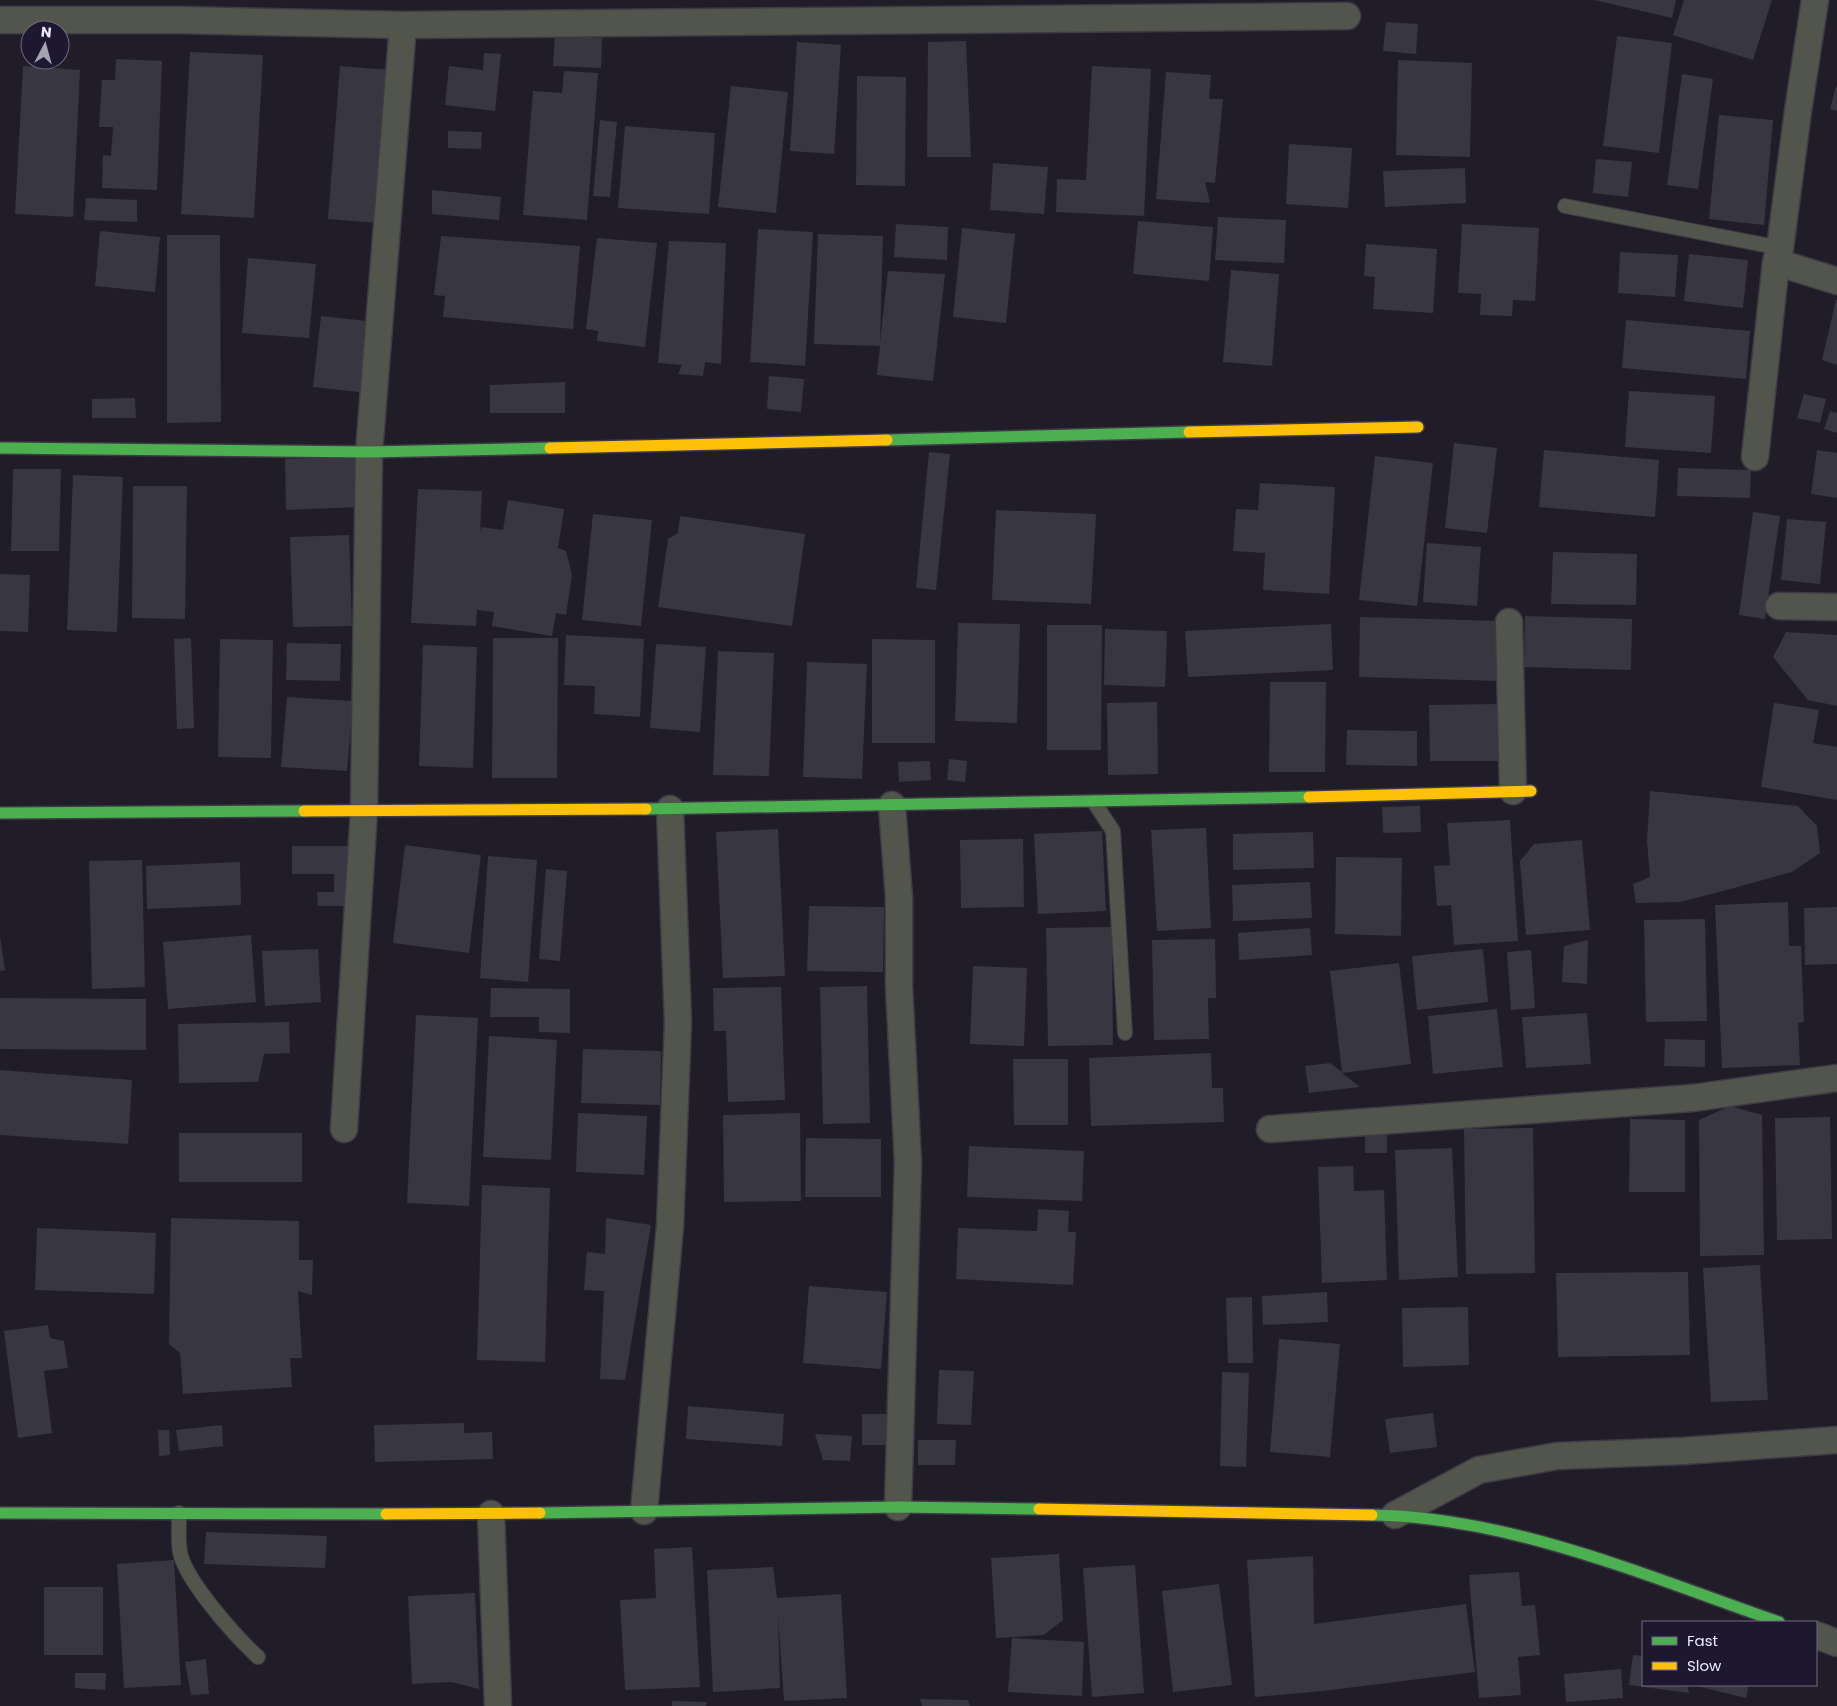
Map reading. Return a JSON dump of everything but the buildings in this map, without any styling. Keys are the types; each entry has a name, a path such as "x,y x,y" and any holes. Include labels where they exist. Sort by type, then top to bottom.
{"street":[{"path":"1754,457 1778,255 1815,0"},
{"path":"0,20 181,10 403,25 1347,16"},
{"path":"344,1129 364,810 369,452 403,25"},
{"path":"1778,255 1837,281"},
{"path":"0,448 369,452 1418,426"},
{"path":"1779,606 1837,607"},
{"path":"0,813 670,809 1094,802 1522,791 1510,622"},
{"path":"892,805 899,898 899,986 908,1162 898,1507"},
{"path":"644,1511 671,1207 678,1022 670,809"},
{"path":"1270,1129 1693,1098 1837,1078"},
{"path":"1395,1515 1478,1470 1557,1456 1682,1451 1837,1440"},
{"path":"0,1513 491,1514 898,1507 1395,1515 1466,1523 1583,1554 1776,1621"},
{"path":"491,1514 498,1706"},
{"path":"1817,1635 1837,1643"}],"lane":[{"path":"1564,206 1778,255"},
{"path":"1094,802 1113,831 1125,1033"},
{"path":"179,1513 180,1553 189,1576 237,1638 258,1657"}],"traffic: fast":[{"path":"887,440 1189,432"},
{"path":"0,448 369,452 550,448"},
{"path":"646,809 1309,797"},
{"path":"0,813 304,811"},
{"path":"540,1513 898,1507 1039,1509"},
{"path":"0,1513 386,1514"},
{"path":"1372,1515 1424,1518 1476,1526 1528,1538 1630,1569 1776,1621"}],"traffic: slow":[{"path":"1189,432 1418,427"},
{"path":"550,448 887,440"},
{"path":"1309,797 1531,791"},
{"path":"304,811 646,809"},
{"path":"1039,1509 1372,1515"},
{"path":"386,1514 540,1513"}]}
